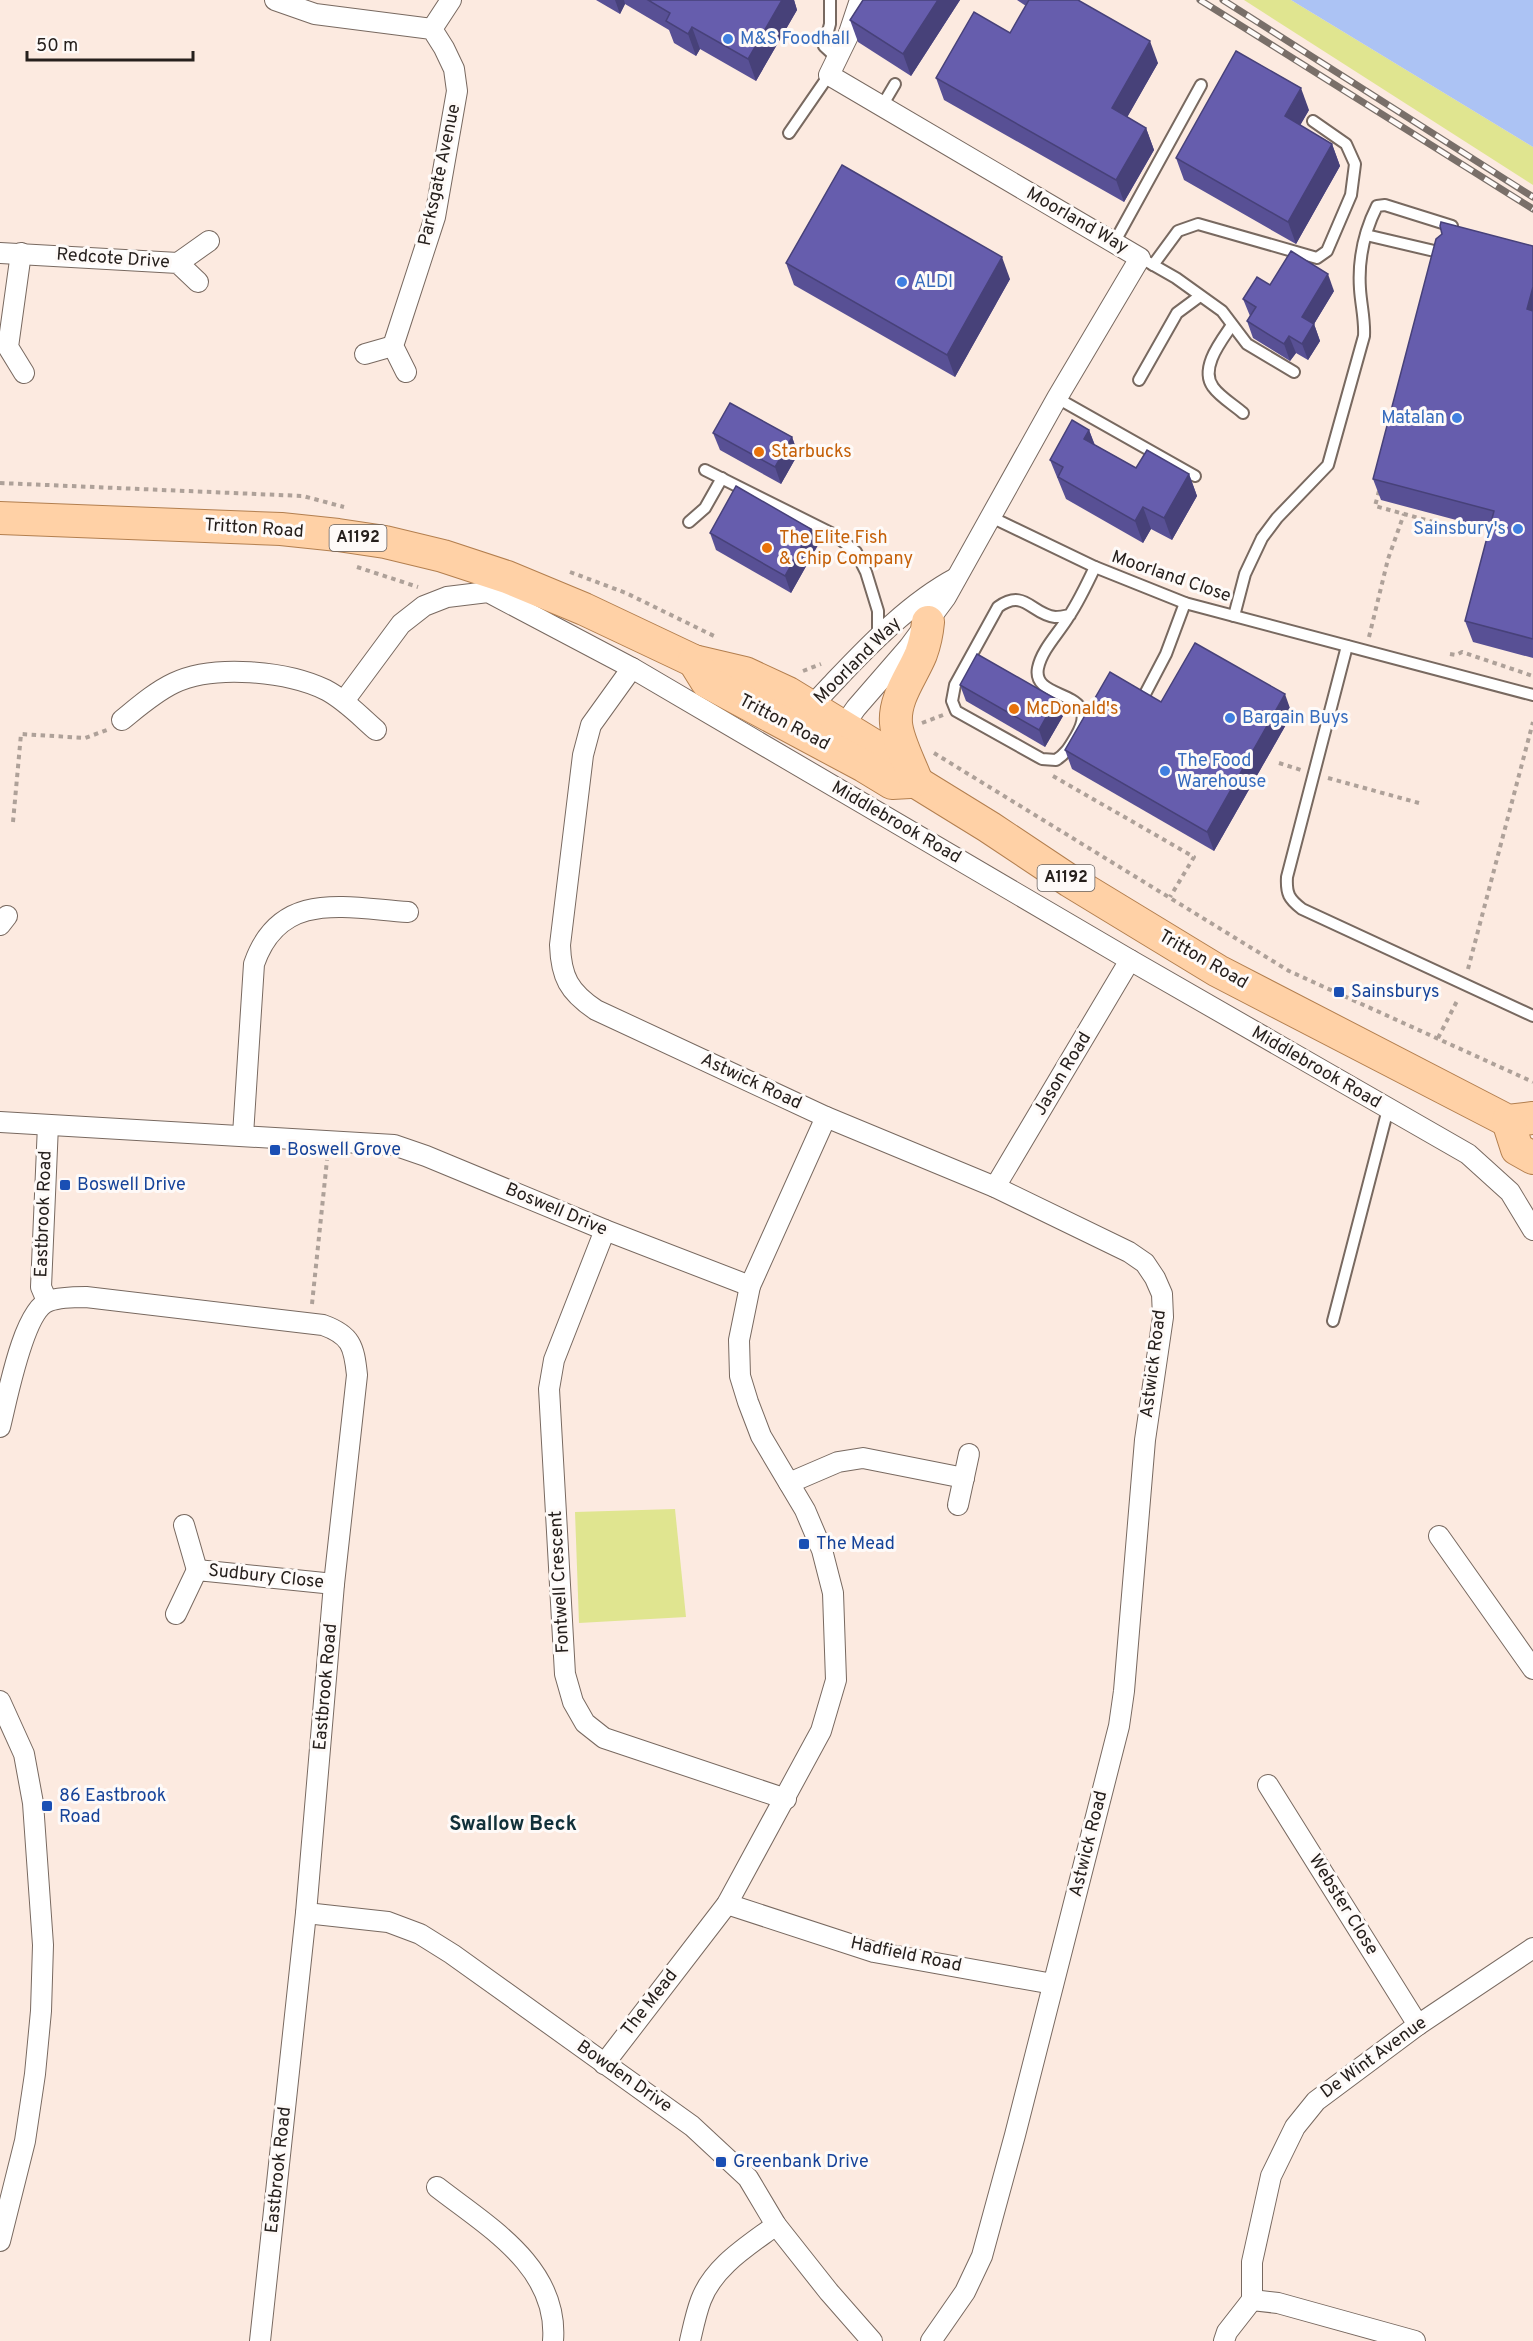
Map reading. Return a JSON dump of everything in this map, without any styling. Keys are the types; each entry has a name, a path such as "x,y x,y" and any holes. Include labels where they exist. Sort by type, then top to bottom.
{"main road":[{"name":"Tritton Road","path":"0,518 281,529 385,542 443,556 507,577 584,609 694,661 745,673 788,693 803,719 836,737 881,750 916,782 1070,881 1218,971 1520,1120 1517,1149 1533,1158"},
{"path":"916,782 896,724 897,708 907,680 920,656 926,639 928,622"}],"street":[{"path":"275,0 315,14 432,29 451,0"},
{"path":"834,67 860,0"},
{"name":"Parksgate Avenue","path":"393,346 435,218 457,91 454,69 432,29"},
{"name":"Moorland Way","path":"834,67 882,106 1147,262 1057,398 946,597 836,737"},
{"path":"178,263 209,241"},
{"name":"Redcote Drive","path":"0,253 178,263 198,282"},
{"path":"21,253 4,353 24,373"},
{"path":"365,354 393,346 406,372"},
{"name":"Moorland Way","path":"803,719 878,639 933,590 956,578"},
{"name":"Middlebrook Road","path":"344,701 402,624 424,606 447,597 488,592 632,668 1130,960 1468,1154 1510,1192 1533,1230"},
{"name":"Astwick Road","path":"632,668 591,725 583,755 560,945 561,966 568,985 581,1000 596,1010 826,1116 995,1187 1129,1252 1145,1263 1162,1294 1163,1317 1144,1440 1124,1691 1119,1726 982,2256 965,2292 931,2341"},
{"path":"122,720 172,683 192,675 231,672 284,676 303,680 344,701 376,730"},
{"path":"243,1136 254,964 268,935 291,917 318,907 408,912"},
{"name":"Jason Road","path":"995,1187 1130,960"},
{"name":"The Mead","path":"603,2064 727,1904 821,1731 836,1680 833,1593 822,1550 805,1510 761,1436 740,1376 739,1340 750,1286 826,1116"},
{"name":"Boswell Drive","path":"0,1122 394,1145 750,1286"},
{"name":"Eastbrook Road","path":"47,1301 41,1287 48,1125"},
{"name":"Fontwell Crescent","path":"605,1230 554,1360 549,1389 565,1674 573,1702 585,1723 604,1738 786,1799"},
{"name":"Eastbrook Road","path":"0,1427 25,1332 34,1314 47,1301 68,1297 86,1297 323,1324 340,1331 350,1342 356,1366 334,1584 306,1913 260,2341"},
{"path":"958,1505 969,1454"},
{"path":"789,1483 838,1462 863,1458 964,1478"},
{"name":"Sudbury Close","path":"176,1614 197,1570 184,1526"},
{"path":"1439,1536 1533,1669"},
{"name":"Sudbury Close","path":"197,1570 334,1584"},
{"path":"0,1701 24,1754 33,1803 43,1946 41,2010 26,2141 6,2193 0,2241"},
{"name":"Webster Close","path":"1268,1785 1418,2025"},
{"name":"Hadfield Road","path":"727,1904 874,1952 1053,1984"},
{"name":"Bowden Drive","path":"306,1913 388,1922 420,1934 520,2002 700,2133 748,2178 776,2225 828,2292 872,2341"},
{"name":"De Wint Avenue","path":"1252,2300 1251,2262 1271,2176 1295,2127 1316,2101 1418,2025 1533,1948"},
{"path":"437,2187 515,2249 530,2267 545,2292 550,2310 553,2341"},
{"path":"690,2341 701,2300 714,2275 742,2250 776,2225"},
{"path":"1224,2341 1227,2332 1252,2300 1278,2303 1415,2341"}],"lane":[{"path":"789,133 834,67 824,46 830,24 830,0"},
{"path":"882,106 895,84"},
{"path":"1114,243 1201,86"},
{"path":"1294,372 1246,344 1221,311 1176,278 1147,262 1178,231 1198,224 1317,258 1327,251 1351,195 1355,164 1346,144 1313,121"},
{"path":"1234,616 1245,574 1262,538 1277,518 1328,465 1364,336 1365,319 1360,291 1359,263 1365,236 1377,207 1385,205 1454,227"},
{"path":"1365,236 1443,252"},
{"path":"1139,380 1177,313 1200,296"},
{"path":"1232,325 1216,348 1209,371 1212,386 1243,413"},
{"path":"1057,398 1196,476"},
{"path":"705,470 835,535 856,552 866,572 878,610 878,639"},
{"path":"689,522 705,508 722,478"},
{"name":"Moorland Close","path":"991,518 1095,567 1185,603 1533,694"},
{"path":"1070,615 1054,617 1019,600 1008,600 998,607 955,685 952,701 956,711 1042,759 1056,760 1064,755 1083,723 1083,713 1078,704 1050,689 1040,680 1038,670 1046,650 1070,615 1095,567"},
{"path":"1144,696 1166,654 1185,603"},
{"path":"1347,646 1287,877 1286,891 1290,900 1302,909 1533,1016"},
{"path":"1333,1321 1388,1109"}],"path":[{"path":"1381,484 1373,505 1477,534"},
{"path":"1366,651 1388,560 1404,514"},
{"path":"352,565 447,597"},
{"path":"1447,653 1456,655 1462,652 1533,676"},
{"path":"916,724 944,714"},
{"path":"13,822 21,734 85,738 108,729 122,720"},
{"path":"1438,1038 1464,984 1533,722"},
{"path":"930,750 945,762 1289,971 1533,1082"},
{"path":"1279,763 1419,803"},
{"path":"1048,773 1194,857 1170,897"},
{"path":"310,1323 329,1140"}],"green space":[{"path":"1244,0 1291,0 1533,147 1533,185"},
{"path":"675,1509 686,1617 579,1623 575,1512"}],"water":[{"path":"1291,0 1533,0 1533,147"}],"building":[{"path":"648,0 782,0 748,59 692,27 688,34 666,21 670,13"},
{"path":"863,0 938,0 903,54 850,20"},
{"path":"1029,0 1078,0 1150,41 1112,108 1146,128 1116,180 936,78 974,12 1010,33"},
{"path":"1236,51 1301,88 1285,116 1332,144 1288,222 1176,158"},
{"name":"ALDI","path":"842,165 1002,257 947,355 786,263"},
{"name":"Matalan","path":"1441,222 1533,246 1533,287 1527,309 1533,311 1533,639 1465,621 1494,511 1373,479 1436,239 1442,234"},
{"path":"1291,251 1328,274 1302,317 1314,324 1302,344 1289,336 1284,344 1247,321 1256,307 1243,299 1257,277 1270,285"},
{"path":"730,403 792,437 775,467 713,433"},
{"path":"1072,420 1089,430 1084,439 1136,468 1147,450 1189,474 1164,518 1143,507 1135,521 1058,477 1063,467 1050,460"},
{"name":"The Elite Fish & Chip Company","path":"736,486 811,529 785,576 710,533"},
{"path":"1195,643 1285,694 1207,832 1065,750 1110,672 1161,702"},
{"path":"977,654 1056,699 1039,730 960,685"}],"railway":[{"path":"1200,0 1533,209"},
{"path":"1223,0 1533,197"}],"place":[{"name":"M&S Foodhall","path":"728,39"},
{"name":"ALDI","path":"902,282"},
{"name":"Matalan","path":"1457,418"},
{"name":"Starbucks","path":"759,452"},
{"name":"Sainsbury's","path":"1518,529"},
{"name":"The Elite Fish & Chip Company","path":"767,548"},
{"name":"McDonald's","path":"1014,709"},
{"name":"Bargain Buys","path":"1230,718"},
{"name":"The Food Warehouse","path":"1165,771"},
{"name":"Sainsburys","path":"1339,992"},
{"name":"Boswell Grove","path":"275,1150"},
{"name":"Boswell Drive","path":"65,1185"},
{"name":"The Mead","path":"804,1544"},
{"name":"86 Eastbrook Road","path":"47,1806"},
{"name":"Greenbank Drive","path":"721,2162"}],"district":[{"name":"Swallow Beck","path":"513,1825"}]}
